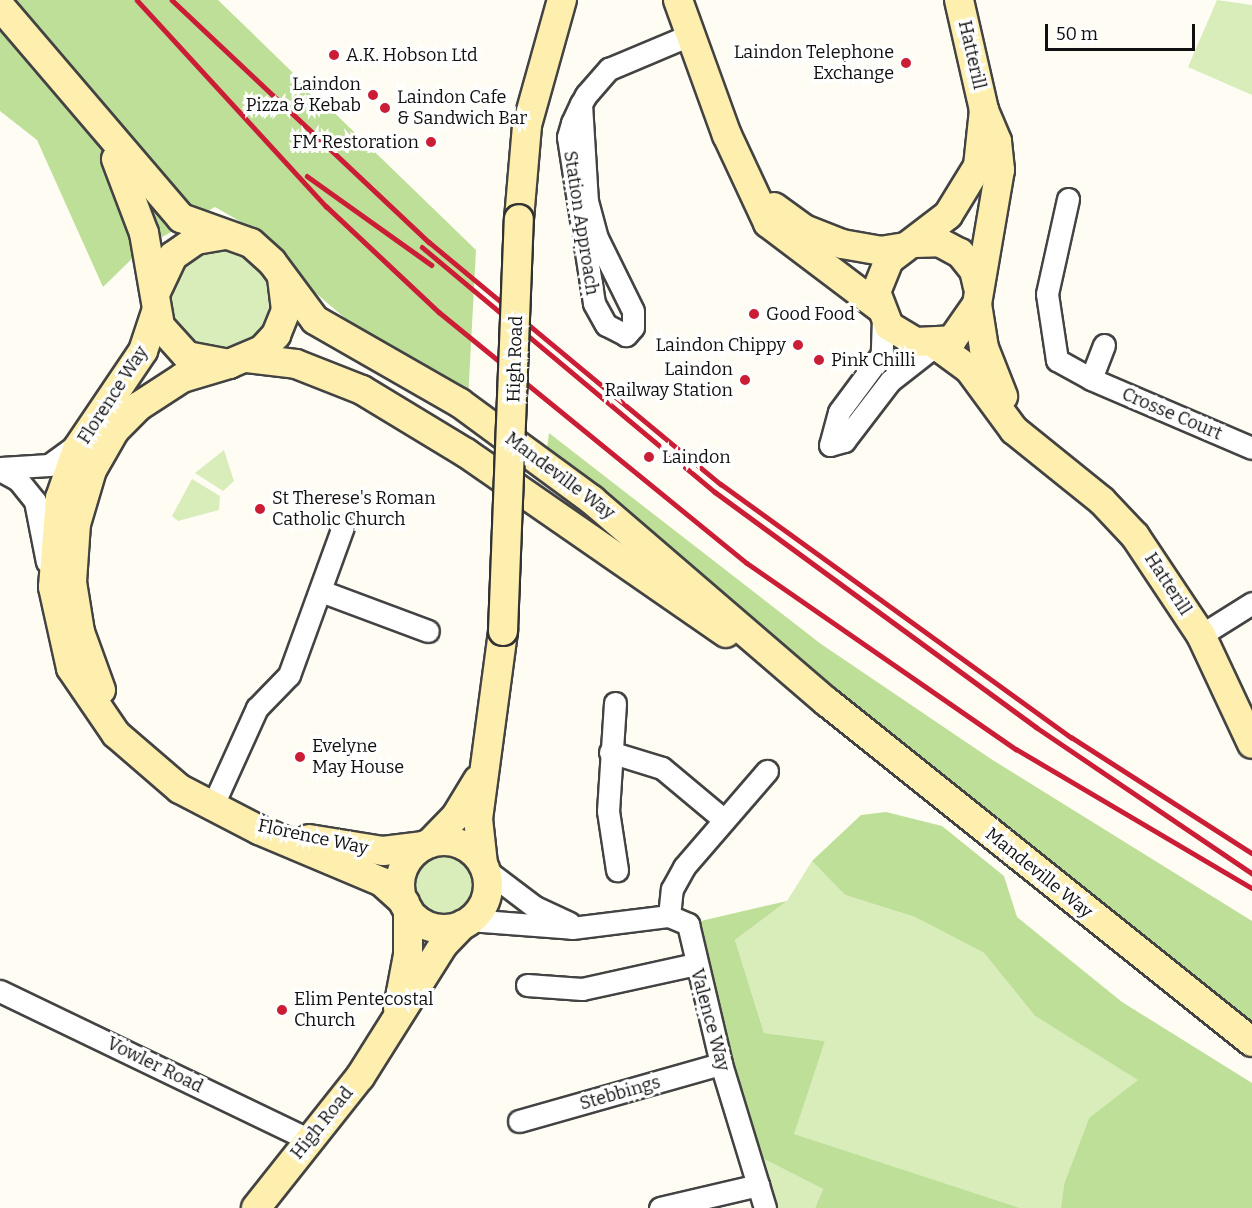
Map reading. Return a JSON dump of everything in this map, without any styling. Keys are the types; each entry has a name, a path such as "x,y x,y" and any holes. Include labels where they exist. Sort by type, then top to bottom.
{"street":[{"name":"High Road","path":"484,867 477,828 502,631 519,178 531,105 562,0"},
{"path":"678,0 749,183 773,229 850,280 881,312 882,354 839,412 830,446 844,441 890,381 936,345"},
{"name":"Hatterill","path":"936,345 964,331 978,298 1000,170 997,141 984,110 959,0"},
{"name":"Mandeville Way","path":"0,6 175,213 224,235 250,243 280,275 315,320 460,403 601,506 827,702 1252,1042"},
{"name":"Station Approach","path":"581,104 586,201 597,238 633,311 633,327 626,335 612,331 600,317 588,278 567,149 581,104 609,69 690,35"},
{"name":"Hatterill","path":"984,110 972,180 948,215 909,245 883,269 881,312 906,339 936,345 969,369 1006,421 1045,453 1135,536 1201,635 1252,744"},
{"name":"Mandeville Way","path":"97,121 137,210 155,304 171,343 186,356 318,370 403,414 827,702"},
{"path":"749,183 784,215 822,238 864,249 909,245"},
{"name":"Crosse Court","path":"1068,199 1047,294 1057,360 1091,380 1252,448"},
{"path":"155,304 172,256 196,240 224,235"},
{"name":"Hatterill","path":"909,245 939,242 960,253 974,270 993,376 1013,414 1045,453"},
{"path":"238,361 269,343 282,323 287,297 280,275"},
{"name":"Florence Way","path":"155,304 143,351 85,435 57,513 54,604 65,652 85,694 152,767 212,807 382,882 406,906"},
{"path":"1091,380 1104,345"},
{"name":"Florence Way","path":"152,767 108,704 80,632 72,582 80,506 99,456 128,416 182,378 238,361"},
{"path":"0,469 49,465 85,435"},
{"path":"0,469 24,486 38,507 54,604"},
{"path":"212,807 257,708 290,675 343,527"},
{"path":"321,591 428,631"},
{"path":"1201,635 1252,603"},
{"path":"615,703 610,752 608,811 617,870"},
{"path":"610,752 662,768 723,819"},
{"name":"High Road","path":"426,845 462,807 486,759"},
{"path":"594,927 544,912 484,867 459,843 426,845 402,875 406,906 430,926 466,923 594,927 669,916 677,878 723,819 767,771"},
{"name":"Florence Way","path":"240,821 357,848 426,845"},
{"path":"466,923 484,903 484,867"},
{"name":"High Road","path":"387,1037 406,975 406,906"},
{"name":"Valence Way","path":"669,916 688,924 721,1064 765,1208"},
{"name":"High Road","path":"256,1208 387,1037 443,945 466,923"},
{"path":"527,985 582,989 696,964"},
{"name":"Vowler Road","path":"0,992 309,1140"},
{"name":"Stebbings","path":"519,1121 721,1064"},
{"path":"660,1208 758,1185"}],"green space":[{"path":"0,0 218,0 476,250 468,400 353,325 304,283 271,239 215,207 143,248 103,287 37,140 0,111"},
{"path":"1217,0 1252,5 1252,95 1188,67"},
{"path":"220,248 240,252 249,257 263,271 268,280 272,300 268,320 263,329 249,343 240,348 220,352 200,348 191,343 177,329 172,320 168,300 172,280 177,271 191,257 200,252"},
{"path":"549,433 821,644 991,759 1252,921 1252,1042 546,456"},
{"path":"224,450 234,481 223,491 195,473"},
{"path":"192,479 220,496 219,510 178,521 172,516"},
{"path":"886,812 942,826 1004,876 1017,917 1122,1002 1252,1083 1252,1208 1061,1208 1064,1184 1089,1118 1138,1080 1035,1016 984,953 915,917 845,895 812,861 861,815"},
{"path":"444,853 462,859 470,867 476,885 470,903 462,911 444,917 426,911 418,903 412,885 418,867 426,859"},
{"path":"812,861 845,895 915,917 984,953 1035,1016 1139,1080 1089,1118 1064,1184 1061,1208 1020,1208 793,1134 825,1041 764,1033 735,940 787,901"},
{"path":"787,901 735,940 764,1033 825,1041 794,1134 1020,1208 815,1208 823,1189 754,1154 688,924"},
{"path":"754,1154 823,1189 815,1208 766,1208"}],"railway":[{"path":"137,0 326,206 439,312 747,563 1016,749 1252,888"},
{"path":"172,0 429,242 721,484 1071,737 1252,853"},
{"path":"307,176 432,265"},
{"path":"422,247 715,492 1036,727 1252,873"}],"place":[{"name":"A.K. Hobson Ltd","path":"334,55"},
{"name":"Laindon Telephone Exchange","path":"906,63"},
{"name":"Laindon Pizza & Kebab","path":"373,95"},
{"name":"Laindon Cafe & Sandwich Bar","path":"385,108"},
{"name":"FM Restoration","path":"431,142"},
{"name":"Good Food","path":"754,314"},
{"name":"Laindon Chippy","path":"798,345"},
{"name":"Pink Chilli","path":"819,360"},
{"name":"Laindon Railway Station","path":"745,380"},
{"name":"Laindon","path":"649,457"},
{"name":"St Therese's Roman Catholic Church","path":"260,509"},
{"name":"Evelyne May House","path":"300,757"},
{"name":"Elim Pentecostal Church","path":"282,1010"}]}
